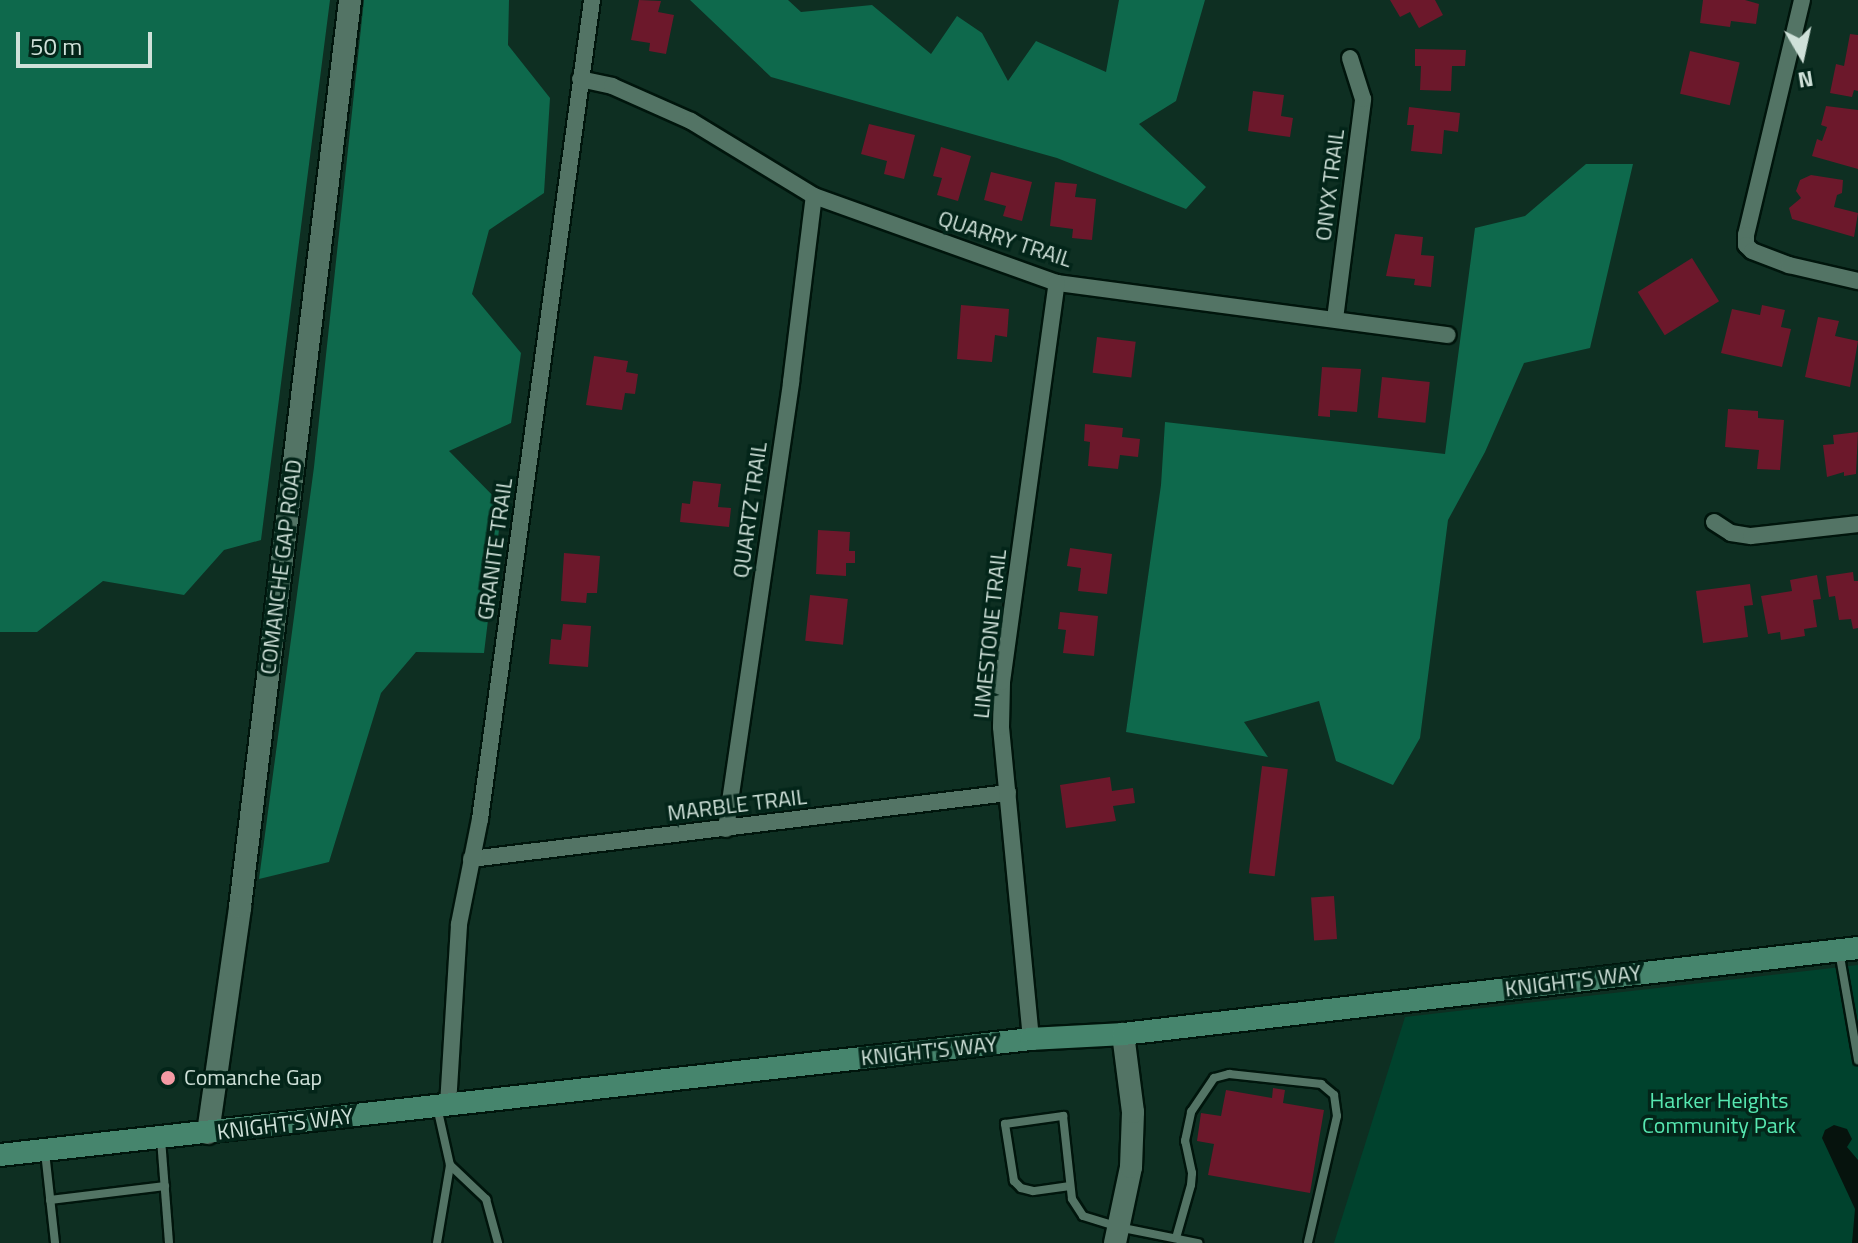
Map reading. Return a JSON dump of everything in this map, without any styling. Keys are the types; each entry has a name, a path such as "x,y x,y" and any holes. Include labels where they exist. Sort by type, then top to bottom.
{"main road":[{"name":"KNIGHT'S WAY","path":"0,1155 1031,1039 1123,1034 1849,949"}],"street":[{"name":"COMANCHE GAP ROAD","path":"208,1133 240,907 350,0"},
{"name":"GRANITE TRAIL","path":"443,1106 459,924 480,819 592,0"},
{"path":"1802,0 1746,245 1752,251 1789,265 1858,281"},
{"name":"ONYX TRAIL","path":"1335,319 1363,99 1350,58"},
{"name":"QUARRY TRAIL","path":"580,79 612,86 691,121 814,196 1057,283 1448,335"},
{"name":"QUARTZ TRAIL","path":"726,829 791,382 814,196"},
{"name":"LIMESTONE TRAIL","path":"1031,1039 1001,727 1002,682 1057,283"},
{"path":"1714,522 1731,533 1751,536 1858,524"},
{"name":"MARBLE TRAIL","path":"471,859 1008,793"},
{"path":"1117,1235 1131,1167 1133,1112 1123,1034"}],"lane":[{"path":"1849,949 1858,1060"},
{"path":"1176,1238 1191,1185 1192,1173 1185,1141 1191,1112 1214,1078 1229,1074 1321,1084 1334,1095 1337,1116 1308,1243"},
{"path":"437,1243 450,1165 443,1106"},
{"path":"1070,1186 1033,1191 1021,1188 1014,1181 1005,1124 1063,1116 1072,1199 1083,1216 1117,1235 1176,1238 1198,1243"},
{"path":"161,1138 169,1243"},
{"path":"45,1150 55,1243"},
{"path":"450,1165 486,1199 498,1243"},
{"path":"50,1200 165,1186"}],"green space":[{"path":"0,0 330,0 261,540 224,550 184,595 103,581 37,632 0,632"},
{"path":"364,0 509,0 508,45 550,98 544,193 489,230 472,294 521,353 511,423 449,451 502,505 484,653 416,652 381,693 329,862 259,879 314,467"},
{"path":"690,0 788,0 801,12 872,5 931,54 957,16 982,33 1008,81 1036,41 1106,72 1119,0 1205,0 1176,101 1139,124 1206,187 1186,209 1057,158 771,77"},
{"path":"1586,164 1633,164 1590,348 1524,363 1485,452 1448,520 1420,738 1393,785 1336,761 1319,701 1244,722 1268,757 1126,732 1161,485 1165,422 1445,454 1475,228 1525,216"},
{"name":"Harker Heights Community Park","path":"1858,965 1858,1243 1334,1243 1405,1017"}],"shaded area":[{"path":"1834,1125 1847,1129 1852,1139 1847,1147 1858,1160 1858,1243 1852,1243 1855,1209 1822,1138 1825,1130"}],"building":[{"path":"639,0 661,1 658,12 674,15 666,54 649,51 650,43 631,40"},
{"path":"1390,0 1435,0 1443,15 1419,28 1410,12 1400,17"},
{"path":"1703,0 1745,0 1759,4 1756,24 1731,21 1730,27 1700,23"},
{"path":"1850,34 1858,35 1858,91 1854,90 1852,97 1830,93 1836,64 1844,66"},
{"path":"1415,49 1466,50 1465,66 1452,66 1451,91 1420,90 1421,66 1415,66"},
{"path":"1690,51 1740,62 1730,105 1680,94"},
{"path":"1253,91 1284,95 1281,116 1293,118 1290,137 1248,131"},
{"path":"1826,106 1858,110 1858,169 1812,156 1817,139 1822,141 1827,127 1821,125"},
{"path":"1409,107 1460,113 1458,132 1444,130 1442,154 1411,151 1414,125 1407,125"},
{"path":"869,124 915,135 904,179 884,174 887,161 861,154"},
{"path":"941,147 971,156 958,201 937,195 942,178 933,176"},
{"path":"991,172 1032,182 1022,221 1003,216 1006,206 984,200"},
{"path":"1811,175 1843,180 1842,193 1837,195 1834,207 1858,213 1854,237 1792,219 1789,208 1801,198 1796,191 1800,180"},
{"path":"1055,182 1077,184 1075,197 1096,199 1092,240 1072,238 1073,229 1050,226"},
{"path":"1395,234 1423,237 1421,255 1434,256 1431,287 1414,285 1415,279 1386,276"},
{"path":"1692,258 1719,301 1665,335 1638,292"},
{"path":"961,305 1009,309 1007,337 995,335 992,362 957,359"},
{"path":"1762,305 1785,310 1781,327 1791,329 1782,367 1721,353 1732,309 1760,315"},
{"path":"1818,317 1839,321 1835,336 1858,341 1850,387 1805,377"},
{"path":"1097,337 1136,342 1131,377 1093,373"},
{"path":"594,356 628,361 626,372 638,374 635,394 625,393 622,410 586,405"},
{"path":"1322,367 1361,369 1357,412 1330,410 1330,417 1318,416"},
{"path":"1382,377 1430,382 1425,423 1378,418"},
{"path":"1728,409 1758,411 1758,418 1784,420 1780,470 1757,469 1759,450 1725,447"},
{"path":"1085,424 1123,428 1122,437 1140,439 1138,457 1120,455 1118,469 1088,466 1090,442 1084,441"},
{"path":"1858,432 1856,474 1844,476 1844,472 1827,477 1823,445 1834,444 1833,435"},
{"path":"693,481 721,484 718,507 731,508 729,527 680,522 682,503 690,504"},
{"path":"818,530 850,532 849,551 855,551 855,563 846,563 846,576 816,574"},
{"path":"1070,548 1112,554 1107,594 1078,591 1081,568 1067,566"},
{"path":"564,553 600,556 597,593 587,593 586,603 561,601"},
{"path":"1853,572 1854,581 1858,581 1858,628 1853,629 1851,619 1839,620 1835,596 1829,597 1826,576"},
{"path":"1817,575 1821,599 1813,600 1817,627 1804,629 1805,636 1781,640 1780,632 1768,634 1761,596 1792,591 1790,580"},
{"path":"1750,584 1753,605 1744,606 1748,637 1703,643 1696,591"},
{"path":"810,595 848,599 843,645 805,641"},
{"path":"1060,612 1098,616 1094,656 1063,653 1066,630 1058,629"},
{"path":"563,624 591,626 588,667 549,664 551,639 561,640"},
{"path":"1262,766 1288,769 1275,876 1249,873"},
{"path":"1110,777 1112,791 1133,788 1135,803 1113,806 1116,821 1066,828 1060,785"},
{"path":"1334,896 1337,939 1314,940 1311,898"},
{"path":"1273,1088 1285,1090 1283,1103 1324,1110 1310,1193 1208,1175 1214,1144 1197,1141 1201,1113 1221,1116 1226,1090 1272,1098"}],"place":[{"name":"Comanche Gap","path":"168,1078"}]}
